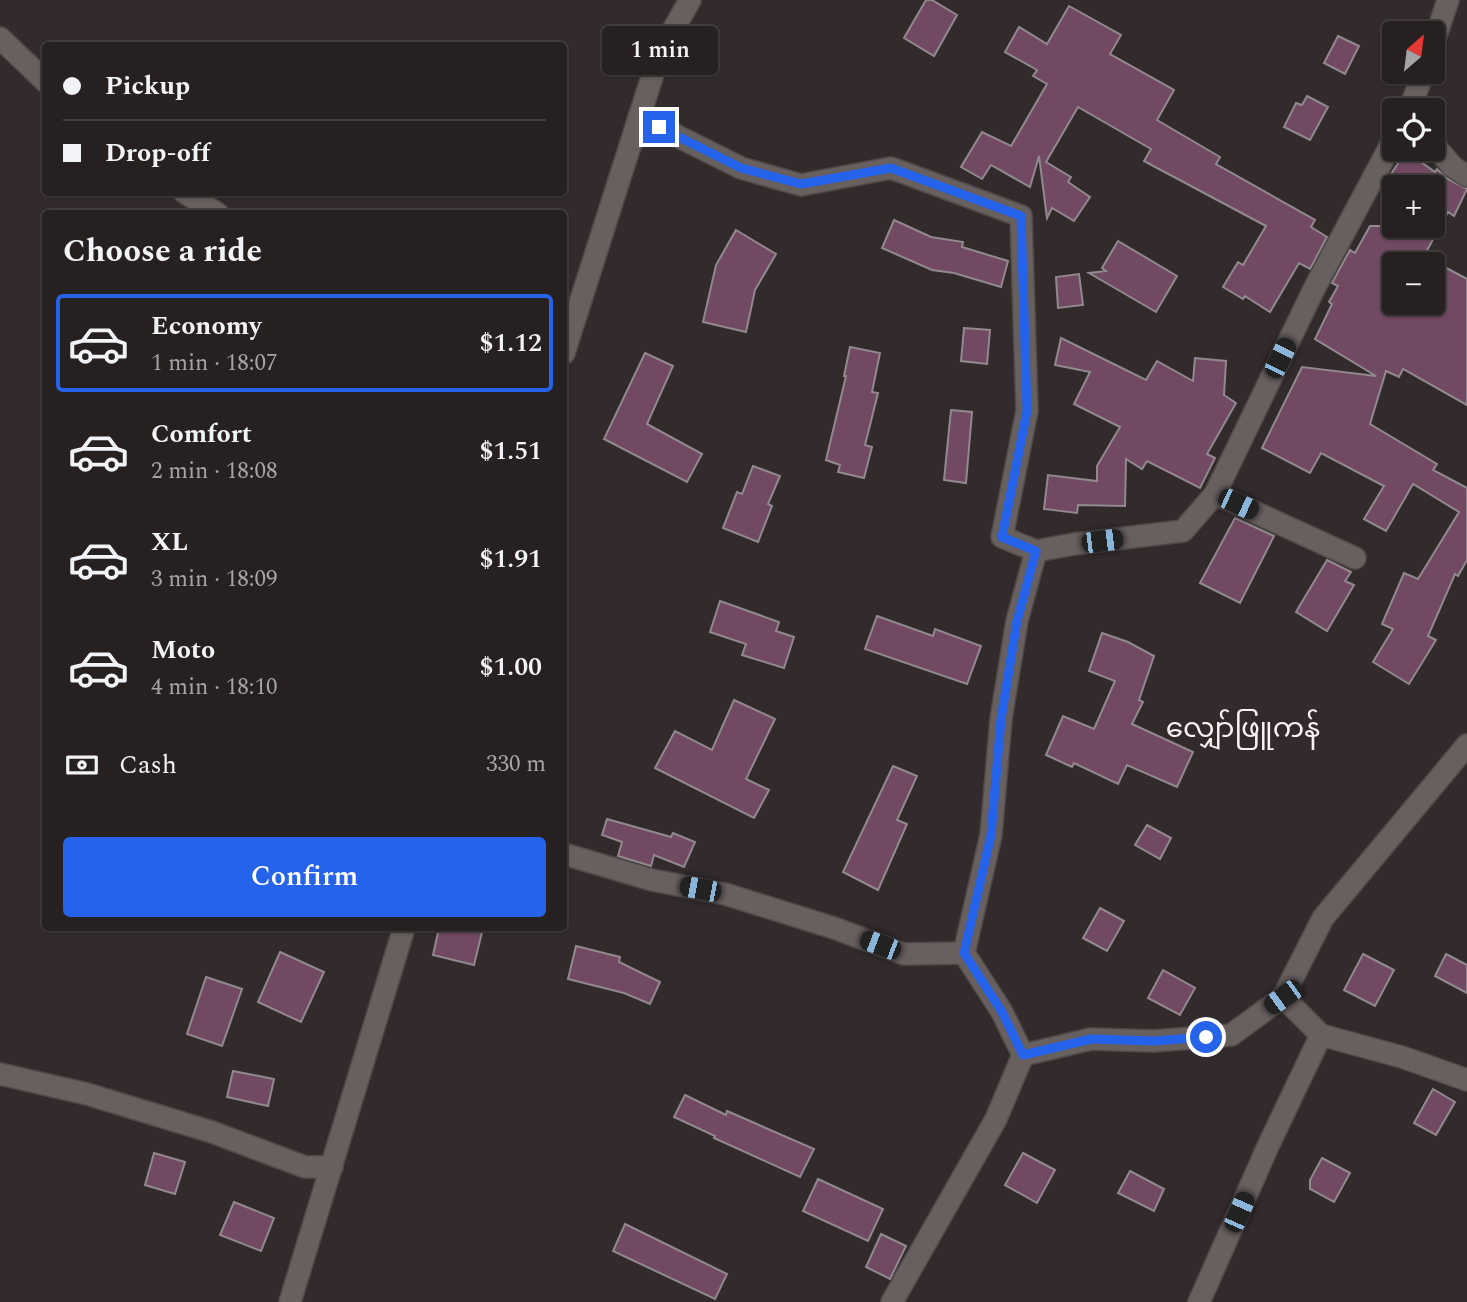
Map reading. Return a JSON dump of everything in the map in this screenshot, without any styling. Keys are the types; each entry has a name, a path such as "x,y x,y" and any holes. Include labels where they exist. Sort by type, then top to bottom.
{"street":[{"path":"567,344 659,55 690,0"},
{"path":"1441,21 1448,0"},
{"path":"0,38 42,78"},
{"path":"639,117 741,168 801,184 891,168 1021,216 1027,411 1002,537 1036,551 1183,531 1215,494 1315,287 1382,161"},
{"path":"1445,158 1467,176"},
{"path":"190,196 212,210"},
{"path":"1215,494 1355,558"},
{"path":"892,1302 996,1119 1023,1055 1002,1012 964,953 991,835 1001,719 1017,621 1036,551"},
{"path":"1023,1055 1091,1039 1154,1041 1231,1035 1283,997 1323,918 1467,745"},
{"path":"567,855 652,880 725,894 834,928 904,954 964,953"},
{"path":"290,1302 403,931"},
{"path":"1283,997 1321,1035 1402,1057 1467,1080"},
{"path":"1199,1302 1321,1035"},
{"path":"0,1073 87,1094 199,1128 305,1167 332,1167"}],"building":[{"path":"926,0 932,0 957,15 934,56 904,38"},
{"path":"1069,6 1121,35 1110,54 1174,90 1157,120 1220,157 1216,164 1315,220 1311,227 1327,237 1310,269 1299,263 1270,312 1245,296 1243,299 1223,287 1238,262 1243,265 1266,226 1144,161 1151,149 1078,107 1046,162 1071,177 1068,182 1090,197 1074,221 1052,208 1047,218 1039,156 1030,187 991,165 982,179 961,167 982,132 1011,146 1047,84 1033,76 1037,70 1005,52 1019,27 1047,44"},
{"path":"1338,36 1359,46 1345,74 1324,63"},
{"path":"1307,96 1328,107 1310,140 1284,127 1296,103 1302,105"},
{"path":"1400,161 1420,161 1435,172 1437,169 1443,175 1390,175"},
{"path":"1445,177 1467,189 1454,216 1448,212 1445,218"},
{"path":"894,220 931,237 963,242 962,247 1008,261 1001,287 954,273 932,270 882,248"},
{"path":"1370,226 1382,226 1382,238 1434,238 1426,252 1382,252 1382,315 1445,315 1445,267 1467,279 1467,405 1403,369 1399,377 1386,371 1370,424 1437,464 1433,470 1467,488 1467,560 1458,576 1455,574 1428,636 1436,640 1409,684 1373,662 1393,629 1382,624 1404,573 1418,579 1459,512 1413,484 1386,531 1364,519 1384,486 1321,453 1310,473 1262,448 1302,367 1376,376 1315,339 1338,286 1332,283 1350,250 1355,253"},
{"path":"736,230 776,254 755,290 746,332 703,322 716,265"},
{"path":"1118,241 1177,276 1156,312 1089,273 1106,271 1102,268"},
{"path":"1079,274 1083,305 1058,308 1056,277"},
{"path":"964,328 990,330 987,364 961,361"},
{"path":"1061,338 1146,380 1157,361 1193,381 1195,358 1226,361 1224,395 1236,403 1207,454 1215,458 1200,488 1147,461 1142,469 1126,459 1125,506 1078,505 1077,513 1044,509 1048,475 1097,481 1097,466 1120,427 1074,404 1090,372 1055,365"},
{"path":"850,347 880,353 872,392 878,393 865,445 872,447 864,478 838,472 840,465 826,460 846,376"},
{"path":"645,353 673,366 647,424 702,454 687,482 604,439"},
{"path":"951,410 972,412 966,483 944,480"},
{"path":"753,466 780,476 768,504 772,506 758,542 723,528 737,492 742,494"},
{"path":"1235,518 1274,536 1240,603 1200,583"},
{"path":"1327,560 1351,572 1345,581 1354,585 1327,631 1296,612"},
{"path":"720,601 779,622 776,631 794,637 784,668 742,655 746,644 710,632"},
{"path":"877,616 933,636 935,629 981,646 967,684 865,649"},
{"path":"1102,633 1128,642 1154,656 1139,700 1143,702 1132,724 1193,752 1177,787 1127,765 1118,784 1074,763 1072,767 1046,755 1063,716 1094,729 1115,681 1089,671"},
{"path":"734,700 775,719 746,779 769,790 754,818 655,768 675,731 712,750"},
{"path":"893,766 917,776 897,820 907,824 878,890 843,872"},
{"path":"607,819 671,837 673,833 695,842 684,867 654,855 651,866 618,856 622,842 602,835"},
{"path":"1147,825 1171,838 1160,859 1135,845"},
{"path":"1100,908 1124,921 1107,951 1083,938"},
{"path":"438,931 482,931 474,965 433,955"},
{"path":"576,946 620,957 619,962 660,982 650,1004 624,993 568,979"},
{"path":"280,952 324,972 301,1022 258,1002"},
{"path":"1363,954 1394,970 1375,1006 1344,990"},
{"path":"1446,954 1467,965 1467,993 1435,976"},
{"path":"1163,970 1195,988 1180,1015 1148,998"},
{"path":"206,977 242,989 222,1046 187,1034"},
{"path":"233,1071 274,1079 268,1106 227,1097"},
{"path":"1433,1089 1455,1102 1436,1135 1414,1123"},
{"path":"685,1095 726,1115 727,1111 814,1149 800,1177 674,1117"},
{"path":"154,1153 185,1162 175,1194 145,1185"},
{"path":"1023,1153 1055,1170 1037,1203 1005,1185"},
{"path":"1322,1158 1350,1173 1334,1202 1310,1189 1310,1180"},
{"path":"1130,1171 1164,1189 1154,1211 1118,1193"},
{"path":"818,1179 883,1209 868,1241 803,1211"},
{"path":"234,1202 274,1218 261,1251 220,1235"},
{"path":"625,1224 727,1274 715,1299 613,1251"},
{"path":"881,1234 906,1246 890,1279 866,1267"}],"district":[{"name":"လျှော်ဖြူကန်","path":"1243,727"}],"route":[{"path":"659,127 741,168 801,184 891,168 1021,216 1027,411 1002,537 1036,551 1017,621 1001,719 991,835 964,953 1002,1012 1023,1055 1091,1039 1154,1041 1206,1037"}]}
